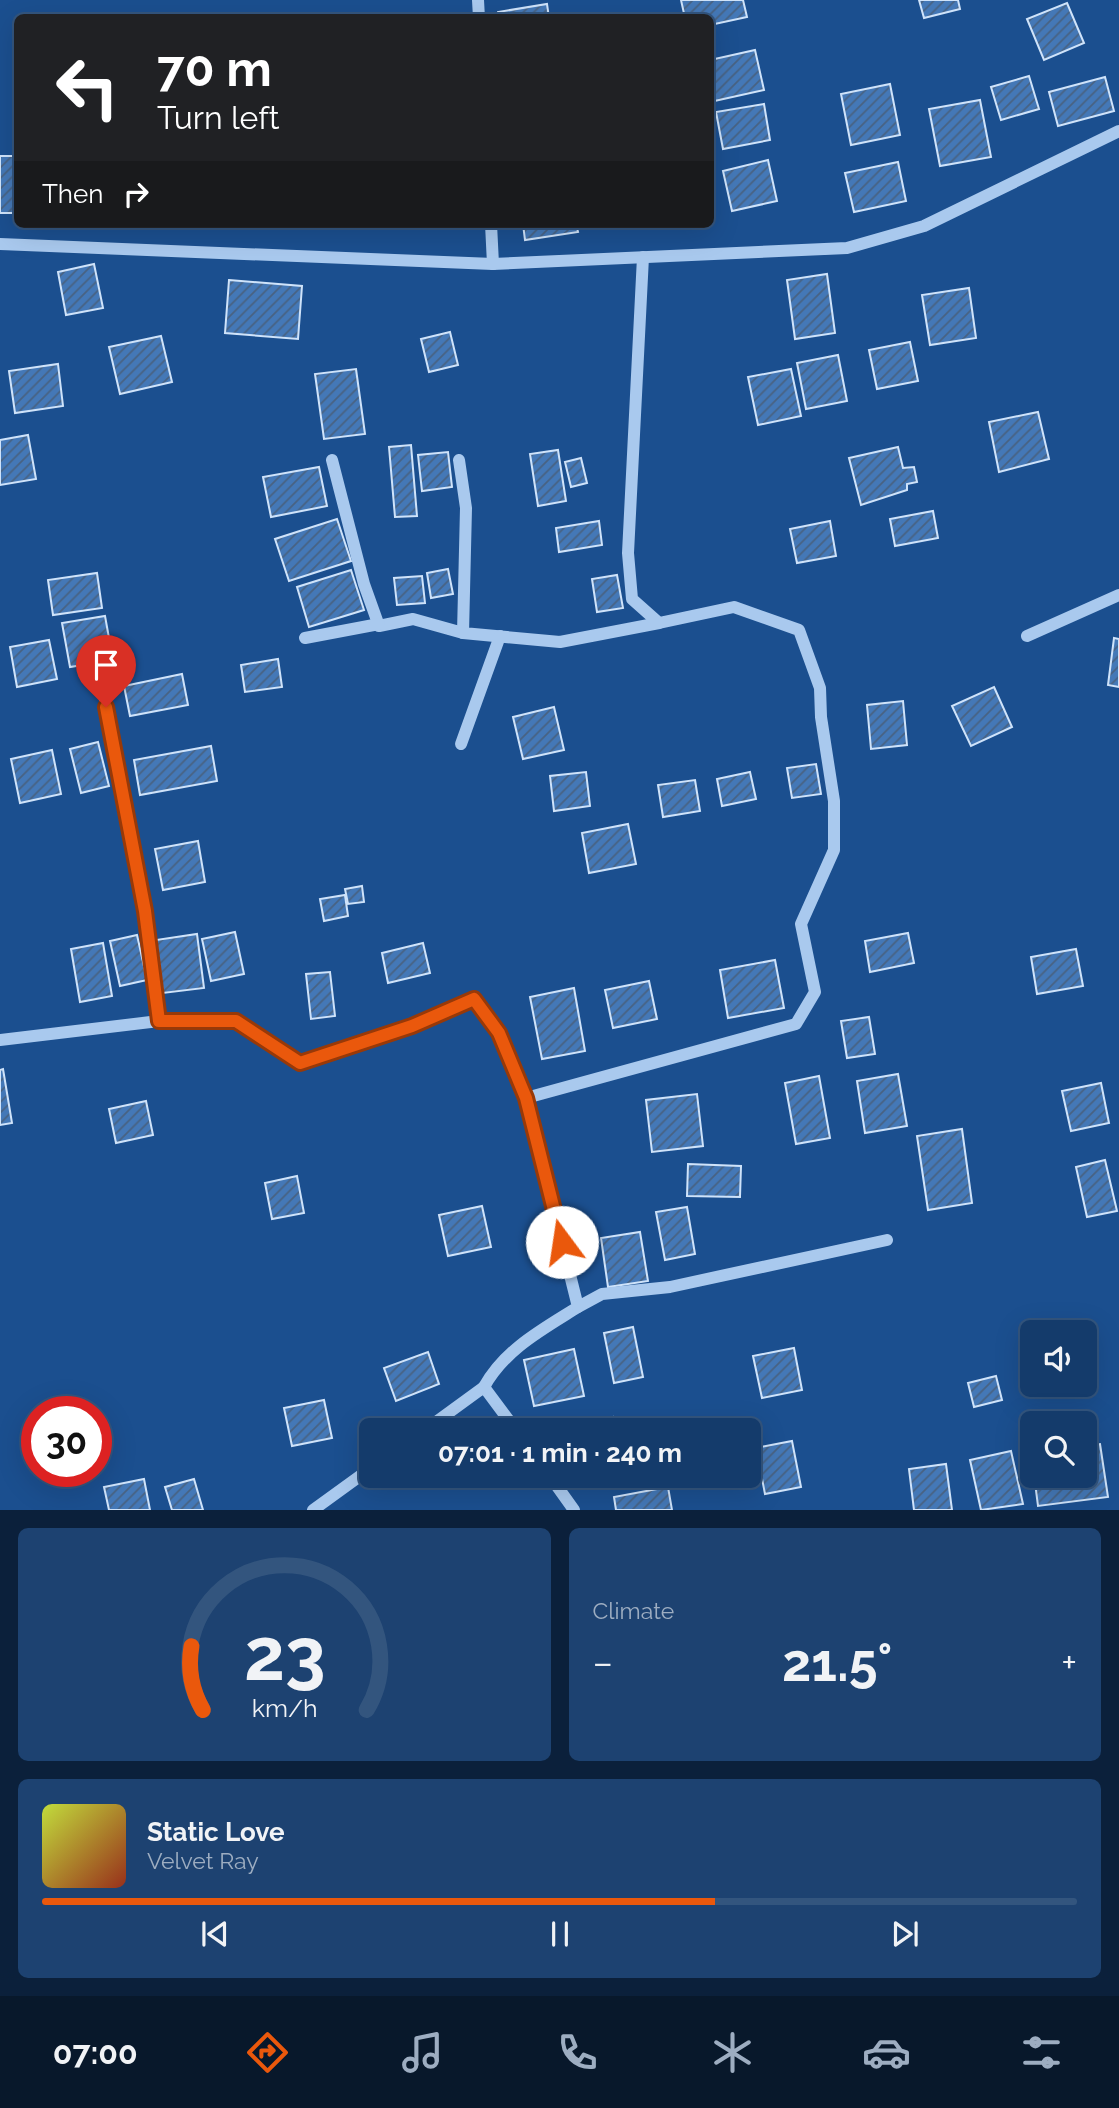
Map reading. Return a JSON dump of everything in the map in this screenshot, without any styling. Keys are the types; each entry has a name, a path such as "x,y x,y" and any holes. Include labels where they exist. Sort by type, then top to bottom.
{"street":[{"path":"0,244 493,264 847,247 924,226 1119,131"},
{"path":"491,228 493,264"},
{"path":"643,257 628,554 632,599 659,622"},
{"path":"332,460 364,584 379,624"},
{"path":"459,460 466,508 463,633"},
{"path":"1027,636 1119,595"},
{"path":"305,638 413,620 463,633 560,642 734,607 799,630 820,688 821,717 834,800 834,850 801,924 816,992 796,1024 526,1098"},
{"path":"461,744 500,636"},
{"path":"104,689 108,725 145,911 159,1021"},
{"path":"0,1040 159,1021 236,1021 300,1063 412,1026 474,999 499,1033 526,1098 578,1307"},
{"path":"441,1418 484,1387 494,1369 525,1340 602,1294 670,1287 887,1240"},
{"path":"484,1387 507,1418"},
{"path":"313,1510 359,1477"},
{"path":"558,1488 574,1510"}],"building":[{"path":"681,0 743,0 747,17 714,24 714,14 684,14"},
{"path":"919,0 958,0 960,9 924,18"},
{"path":"1067,3 1084,43 1044,60 1027,19"},
{"path":"547,4 548,14 498,14"},
{"path":"755,50 764,90 714,101 714,59"},
{"path":"1029,76 1039,109 1001,120 991,87"},
{"path":"1105,77 1114,111 1058,126 1049,92"},
{"path":"890,84 900,135 851,145 841,94"},
{"path":"980,100 991,157 940,166 929,109"},
{"path":"764,104 770,140 723,149 716,112"},
{"path":"0,156 14,156 14,213 0,213"},
{"path":"768,160 777,201 732,211 723,171"},
{"path":"898,162 906,201 854,212 845,173"},
{"path":"524,228 577,228 578,232 525,240"},
{"path":"94,264 103,308 66,315 58,272"},
{"path":"827,274 835,333 795,339 787,280"},
{"path":"229,280 302,286 298,339 225,333"},
{"path":"969,288 976,338 930,345 922,295"},
{"path":"450,332 458,365 429,372 421,339"},
{"path":"161,336 172,382 120,394 109,347"},
{"path":"910,342 918,381 877,389 869,350"},
{"path":"838,355 847,401 806,409 797,363"},
{"path":"58,364 63,406 15,413 9,371"},
{"path":"356,369 365,434 324,439 315,374"},
{"path":"791,369 801,416 758,425 748,377"},
{"path":"1038,412 1049,459 999,472 989,422"},
{"path":"28,435 36,479 0,485 0,440"},
{"path":"411,445 417,516 395,517 389,447"},
{"path":"898,447 903,468 914,467 917,482 907,484 907,490 861,505 849,458"},
{"path":"558,450 566,501 538,506 530,454"},
{"path":"448,452 452,487 422,491 418,455"},
{"path":"581,458 587,483 571,487 565,462"},
{"path":"319,467 327,506 271,517 263,477"},
{"path":"933,511 938,538 895,546 890,519"},
{"path":"337,519 351,561 289,581 275,539"},
{"path":"599,521 602,545 559,552 556,528"},
{"path":"830,521 836,556 797,563 790,529"},
{"path":"448,569 453,594 431,598 427,573"},
{"path":"351,570 364,610 309,627 297,587"},
{"path":"97,573 102,608 53,615 48,580"},
{"path":"617,575 623,608 597,612 592,579"},
{"path":"422,576 425,603 397,605 394,578"},
{"path":"105,616 113,660 70,667 62,623"},
{"path":"1114,638 1119,639 1119,687 1108,685"},
{"path":"49,640 57,679 17,687 10,647"},
{"path":"278,659 282,687 245,692 241,665"},
{"path":"182,674 188,705 130,716 124,686"},
{"path":"994,687 1012,727 971,746 952,706"},
{"path":"903,701 907,745 871,749 867,705"},
{"path":"554,707 564,750 523,759 513,717"},
{"path":"98,742 109,786 81,793 70,749"},
{"path":"211,746 217,781 140,795 134,760"},
{"path":"52,750 61,794 20,803 11,759"},
{"path":"816,764 821,794 792,798 787,768"},
{"path":"586,772 590,806 554,811 550,776"},
{"path":"750,772 756,799 722,806 717,779"},
{"path":"695,780 700,811 663,817 658,785"},
{"path":"628,824 636,864 589,873 582,833"},
{"path":"198,841 205,882 163,890 155,849"},
{"path":"362,886 364,902 348,904 345,889"},
{"path":"345,895 348,916 324,921 320,899"},
{"path":"235,932 244,974 211,981 202,939"},
{"path":"908,933 914,963 870,972 865,941"},
{"path":"197,934 204,988 163,993 156,940"},
{"path":"137,935 147,980 120,986 110,941"},
{"path":"103,943 112,996 80,1002 71,949"},
{"path":"423,943 430,973 388,983 382,953"},
{"path":"1076,949 1083,986 1037,994 1031,957"},
{"path":"775,960 784,1008 728,1018 720,970"},
{"path":"330,972 335,1016 311,1019 306,974"},
{"path":"649,981 657,1019 613,1028 605,990"},
{"path":"574,988 585,1051 542,1059 530,997"},
{"path":"869,1017 875,1054 847,1058 841,1021"},
{"path":"3,1069 12,1123 0,1125 0,1070"},
{"path":"898,1074 907,1126 865,1133 857,1081"},
{"path":"819,1076 830,1138 796,1144 785,1083"},
{"path":"1101,1083 1109,1123 1071,1131 1062,1091"},
{"path":"697,1094 703,1146 652,1152 646,1100"},
{"path":"146,1101 153,1135 116,1143 109,1109"},
{"path":"962,1129 972,1203 928,1210 917,1136"},
{"path":"1105,1160 1117,1211 1087,1217 1076,1167"},
{"path":"688,1164 741,1166 740,1197 687,1196"},
{"path":"297,1176 304,1213 272,1219 265,1183"},
{"path":"482,1206 491,1247 448,1256 439,1215"},
{"path":"687,1207 695,1254 665,1260 656,1212"},
{"path":"640,1232 648,1281 608,1287 601,1238"},
{"path":"633,1327 643,1377 614,1383 604,1333"},
{"path":"794,1348 802,1390 762,1398 753,1356"},
{"path":"574,1349 584,1396 534,1406 524,1360"},
{"path":"428,1352 439,1384 396,1401 384,1368"},
{"path":"996,1376 1002,1400 974,1407 968,1383"},
{"path":"324,1400 332,1438 292,1446 284,1408"},
{"path":"792,1441 801,1487 765,1494 761,1474 761,1447"},
{"path":"1097,1444 1100,1444 1108,1497 1038,1506 1036,1488 1097,1488"},
{"path":"1011,1451 1023,1504 981,1510 970,1460"},
{"path":"946,1464 952,1510 914,1510 909,1469"},
{"path":"144,1479 150,1510 109,1510 104,1487"},
{"path":"194,1479 203,1510 172,1510 165,1487"},
{"path":"668,1488 672,1510 616,1510 614,1497"}],"route":[{"path":"106,707 145,911 159,1021 236,1021 300,1063 412,1026 474,999 499,1033 526,1098 562,1242"}]}
